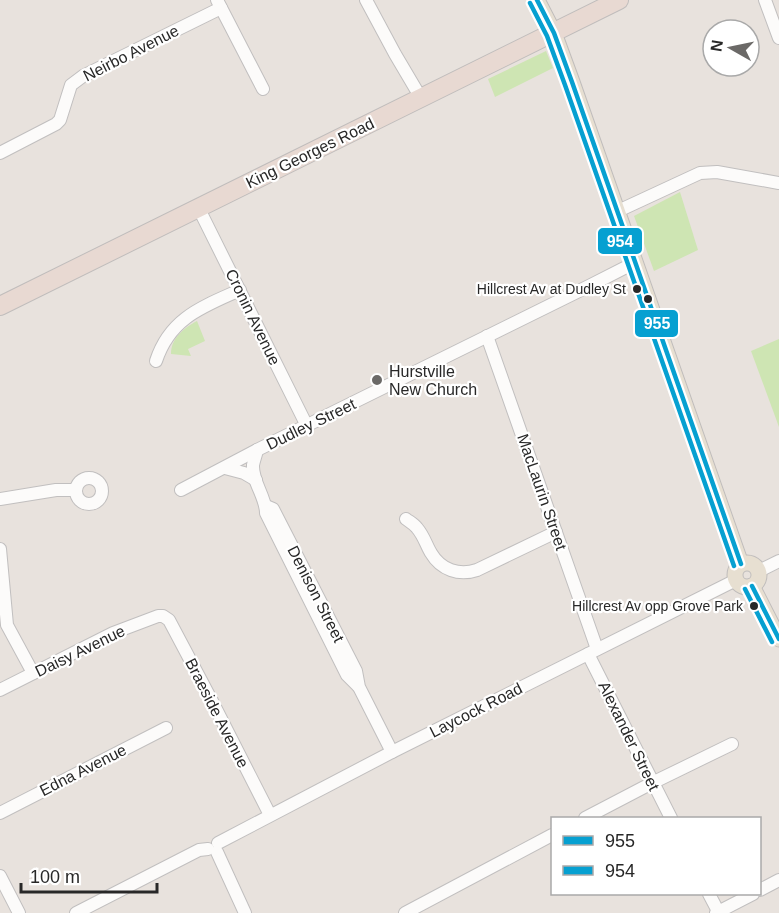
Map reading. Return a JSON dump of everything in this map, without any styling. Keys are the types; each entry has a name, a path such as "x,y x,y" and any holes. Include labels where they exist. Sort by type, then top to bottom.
{"highway":[{"name":"King Georges Road","path":"0,306 620,0"}],"main road":[{"path":"537,0 554,33 741,564"},
{"path":"748,563 757,568 758,582 752,586 741,586 736,580 736,571 741,564 748,563"},
{"path":"752,586 779,639"}],"street":[{"path":"366,0 421,98"},
{"path":"765,0 779,38"},
{"path":"219,4 263,89"},
{"name":"Neirbo Avenue","path":"0,153 56,124 60,120 71,85 83,76 219,4"},
{"path":"618,211 700,173 717,172 779,183"},
{"name":"Cronin Avenue","path":"199,209 307,426"},
{"name":"Dudley Street","path":"181,490 636,261"},
{"path":"156,361 162,345 177,325 194,311 240,290"},
{"name":"MacLaurin Street","path":"487,336 556,532 593,651"},
{"name":"Denison Street","path":"257,450 253,466 266,506 266,513 347,675 359,687 392,752"},
{"path":"225,468 244,473 256,480"},
{"path":"0,499 56,490 76,490"},
{"path":"406,519 419,530 436,560 450,570 464,573 477,570 556,532"},
{"path":"0,549 7,625 33,673"},
{"path":"759,571 779,561"},
{"name":"Laycock Road","path":"76,913 199,850 214,848 270,815 392,752 736,580"},
{"name":"Daisy Avenue","path":"0,690 113,633 161,616"},
{"name":"Braeside Avenue","path":"161,616 169,620 270,815"},
{"name":"Alexander Street","path":"593,651 669,817"},
{"name":"Edna Avenue","path":"0,813 166,728"},
{"path":"589,817 732,744"},
{"path":"405,913 551,837"},
{"path":"214,848 246,913"},
{"path":"0,876 19,913"},
{"path":"761,889 779,880"},
{"path":"709,895 718,913 751,895"}],"green space":[{"path":"546,51 553,68 495,97 488,79"},
{"path":"680,192 698,250 654,271 634,216"},
{"path":"197,321 205,341 188,349 191,356 171,354 173,343 179,334"},
{"path":"779,339 779,427 751,351"}],"transit line":[{"name":"955","path":"537,0 554,33 572,82 741,564"},
{"name":"954","path":"530,3 547,36 565,85 734,566"},
{"name":"955","path":"752,586 779,639"},
{"name":"954","path":"745,589 772,642"}],"place":[{"name":"Hillcrest Av at Dudley St","path":"637,289"},
{"name":"Hurstville New Church","path":"377,380"},
{"name":"Hillcrest Av opp Grove Park","path":"754,606"}]}
